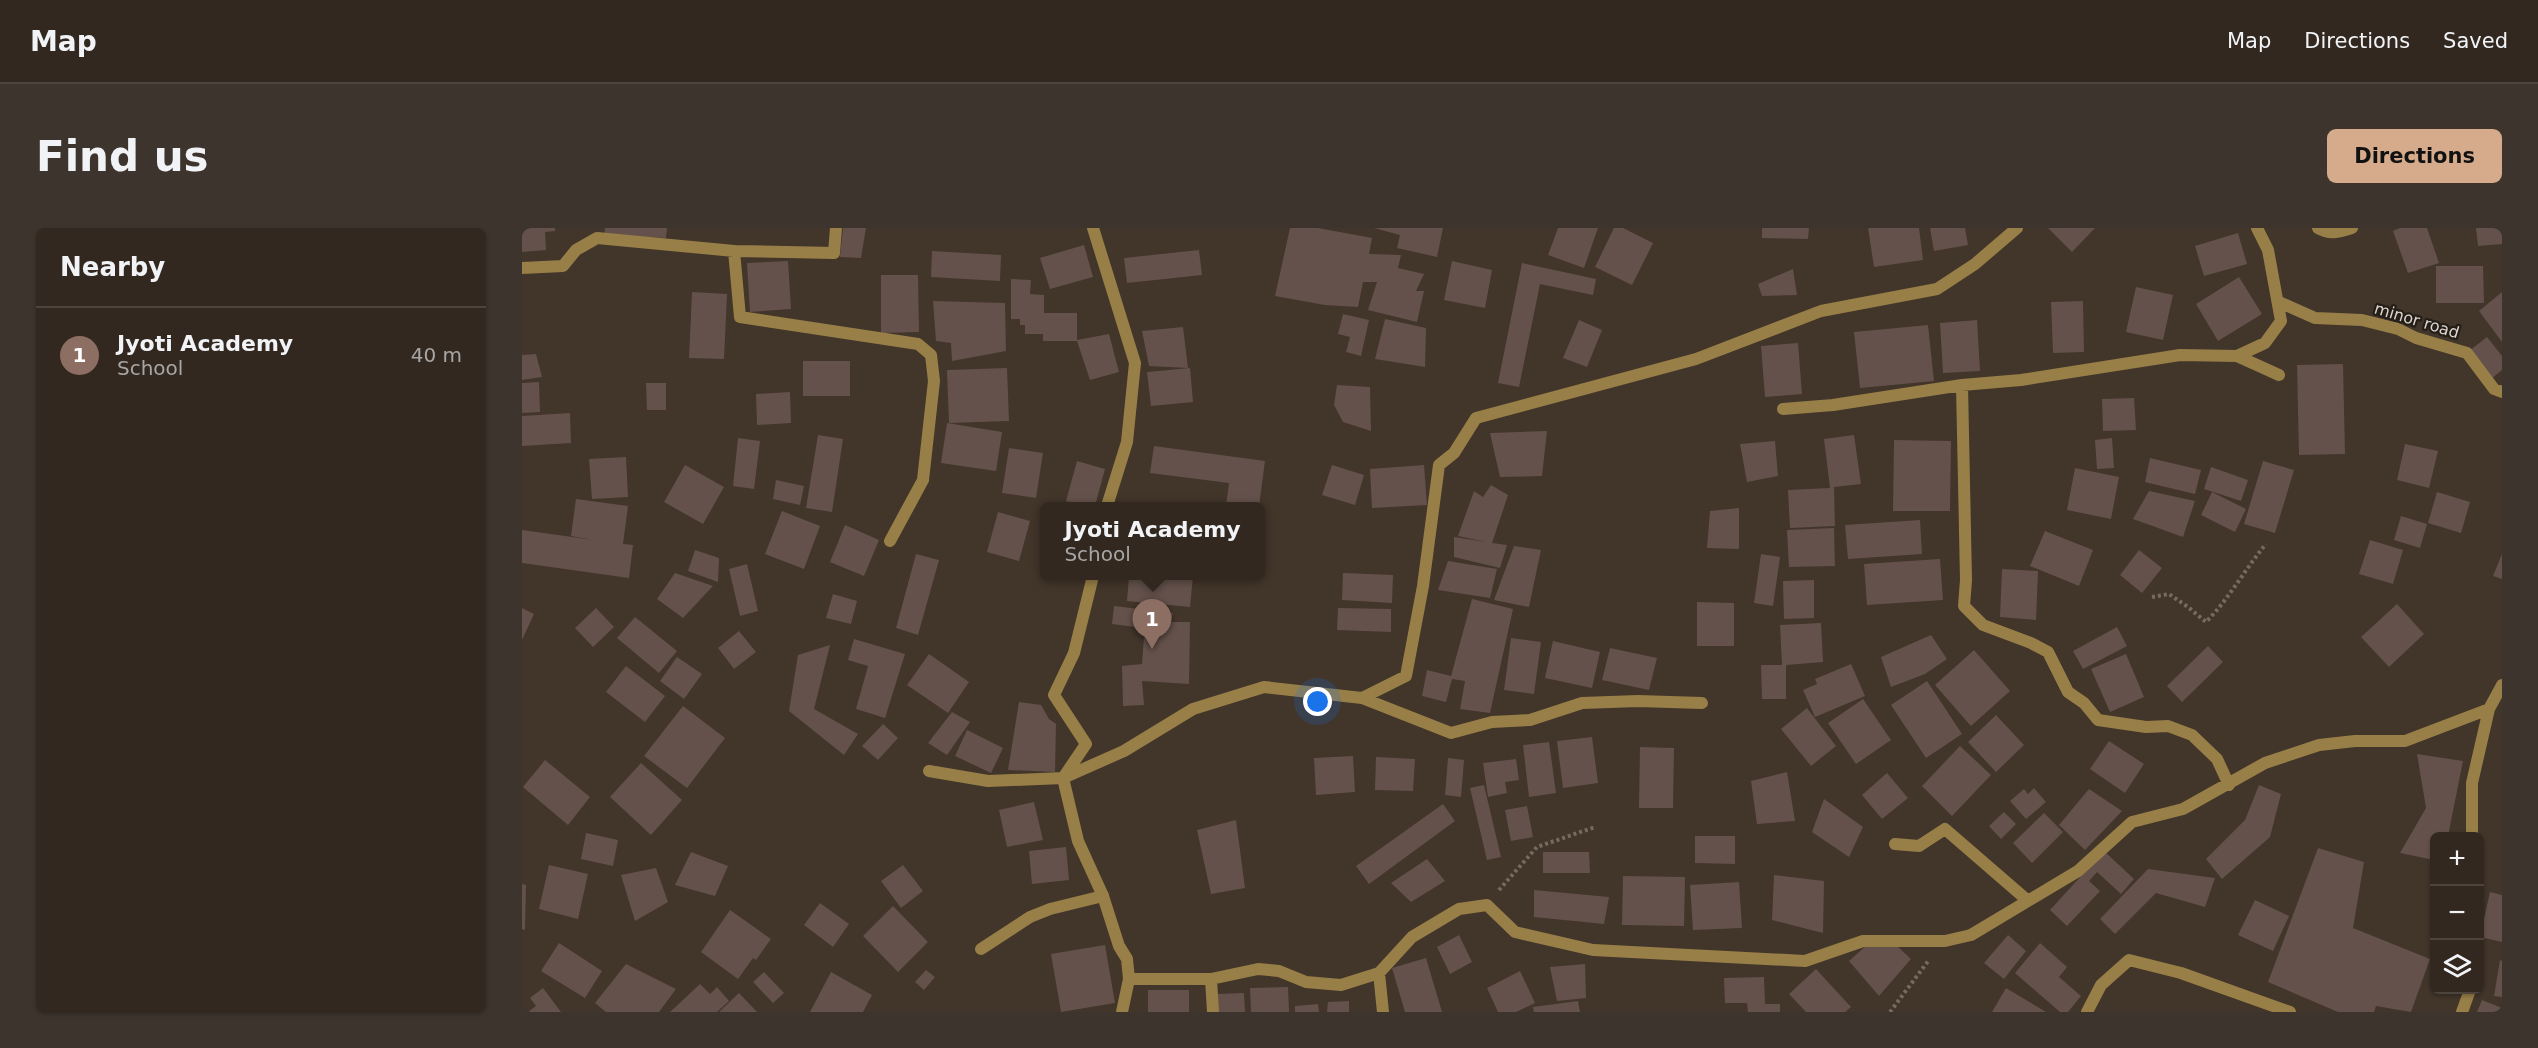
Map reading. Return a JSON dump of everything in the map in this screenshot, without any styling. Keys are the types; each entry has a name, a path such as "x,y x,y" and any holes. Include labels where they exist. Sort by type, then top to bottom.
{"street":[{"path":"522,268 563,266 576,250 597,238 734,251 834,253 836,228"},
{"path":"1093,228 1135,363 1127,442 1109,502"},
{"path":"1362,699 1406,676 1423,586 1439,465 1454,453 1476,418 1696,359 1821,311 1937,288 1975,264 2017,228"},
{"path":"2237,356 2265,343 2281,321 2268,250 2257,228"},
{"path":"2318,228 2324,232 2334,233 2352,228"},
{"path":"734,251 740,317 918,344 931,355 934,381 923,480 890,541"},
{"name":"minor road","path":"2279,302 2315,318 2362,320 2398,329 2416,338 2467,353 2500,388"},
{"path":"1783,409 1833,405 1962,385 2021,380 2180,355 2237,356 2278,375"},
{"path":"1962,385 1966,580 1964,606 1983,625 2048,652 2068,692 2084,703 2098,720 2146,727 2168,726 2192,735 2217,759 2229,785"},
{"path":"1092,580 1074,653 1054,695 1086,744 1063,778 1078,841 1103,896 1119,946 1127,959 1129,979 1122,1012"},
{"path":"2472,832 2472,783 2489,710 2502,685"},
{"path":"929,771 988,781 1063,778 1124,751 1194,709 1264,687 1362,699 1451,733 1492,722 1530,720 1582,704 1638,701 1702,703"},
{"path":"1129,979 1211,979 1258,969 1279,971 1306,982 1341,985 1379,973 1412,937 1459,909 1487,905 1515,932 1593,950 1805,961 1863,941 1945,941 1971,935 2078,871 2132,822 2183,809 2265,763 2319,745 2355,741 2405,741 2489,710"},
{"path":"1895,844 1919,846 1945,829 2027,900"},
{"path":"981,949 1030,917 1050,909 1103,896"},
{"path":"2086,1012 2101,985 2129,960 2181,973 2290,1012"},
{"path":"1379,973 1383,1012"},
{"path":"1211,979 1214,1012"},
{"path":"2462,1012 2469,994"}],"path":[{"path":"2152,597 2169,594 2206,622 2220,608 2245,569 2266,544"},
{"path":"1487,905 1510,875 1537,847 1595,827"},
{"path":"1890,1012 1945,941"}],"building":[{"path":"522,228 555,228 555,231 545,232 546,250 522,252"},
{"path":"605,228 667,228 666,238 604,235"},
{"path":"843,228 866,228 861,258 840,257"},
{"path":"1290,228 1318,228 1372,238 1369,254 1401,255 1398,268 1424,274 1416,291 1424,291 1417,322 1368,310 1377,282 1363,282 1358,307 1325,305 1275,296"},
{"path":"1374,228 1443,228 1437,257 1397,248 1400,235"},
{"path":"1558,228 1598,228 1584,268 1548,255"},
{"path":"1614,228 1623,228 1653,243 1632,285 1595,267"},
{"path":"1762,228 1809,228 1808,239 1762,238"},
{"path":"1868,228 1919,228 1923,260 1874,267"},
{"path":"1930,228 1965,228 1968,245 1934,251"},
{"path":"2048,228 2095,228 2072,252"},
{"path":"2400,228 2427,228 2439,263 2408,273 2393,231"},
{"path":"2476,228 2502,228 2502,244 2478,246"},
{"path":"2238,233 2247,264 2204,276 2195,246"},
{"path":"1084,245 1093,277 1050,289 1040,258"},
{"path":"1199,250 1202,275 1127,283 1124,258"},
{"path":"932,251 1001,255 1000,281 931,277"},
{"path":"788,261 791,309 750,312 747,263"},
{"path":"1452,261 1492,270 1485,308 1444,300"},
{"path":"1522,263 1596,279 1593,295 1540,284 1519,387 1498,383"},
{"path":"2436,266 2483,266 2484,303 2436,303"},
{"path":"1793,269 1797,295 1762,296 1758,284"},
{"path":"881,275 918,275 919,332 881,333"},
{"path":"2239,277 2262,314 2218,341 2196,304"},
{"path":"1011,279 1031,280 1030,294 1044,295 1044,313 1077,313 1077,340 1109,334 1119,372 1090,380 1077,341 1043,341 1043,334 1025,334 1025,325 1020,325 1020,319 1011,319"},
{"path":"2136,287 2173,295 2163,340 2126,332"},
{"path":"692,292 727,294 724,359 689,358"},
{"path":"2502,292 2502,342 2479,311"},
{"path":"933,301 1005,303 1006,351 952,361 951,343 936,341"},
{"path":"2083,301 2084,352 2053,353 2051,302"},
{"path":"1343,314 1369,320 1361,356 1346,352 1350,337 1338,334"},
{"path":"1385,319 1426,328 1425,367 1375,359"},
{"path":"1579,320 1602,330 1587,367 1563,358"},
{"path":"1977,320 1980,371 1943,373 1940,323"},
{"path":"1928,325 1934,381 1860,388 1854,332"},
{"path":"1183,327 1188,368 1149,366 1142,331"},
{"path":"2487,337 2502,356 2502,370 2491,379 2469,351"},
{"path":"1798,343 1802,394 1765,397 1761,346"},
{"path":"536,354 542,377 522,380 522,355"},
{"path":"803,361 850,361 850,396 803,396"},
{"path":"2343,364 2345,454 2299,455 2297,365"},
{"path":"1007,368 1009,421 949,423 947,370"},
{"path":"1190,368 1193,402 1151,406 1147,372"},
{"path":"539,382 540,412 522,413 522,383"},
{"path":"646,383 666,383 666,410 647,410"},
{"path":"1337,385 1370,387 1371,431 1343,422 1334,405"},
{"path":"790,392 791,423 757,425 756,394"},
{"path":"2134,398 2136,430 2103,431 2102,399"},
{"path":"570,413 571,443 522,446 522,416"},
{"path":"947,423 1002,432 996,471 941,463"},
{"path":"1547,431 1542,476 1500,477 1490,433"},
{"path":"818,435 843,439 832,512 806,508"},
{"path":"1854,435 1861,484 1834,487 1835,526 1790,528 1788,490 1830,488 1824,439"},
{"path":"738,438 760,441 754,489 733,486"},
{"path":"2112,438 2114,468 2097,469 2095,440"},
{"path":"1894,440 1951,441 1950,511 1893,511"},
{"path":"1775,441 1778,476 1747,482 1740,444"},
{"path":"2405,444 2438,451 2429,488 2397,480"},
{"path":"1154,446 1265,461 1260,502 1227,502 1229,483 1150,473"},
{"path":"1009,448 1043,453 1036,498 1002,493"},
{"path":"626,457 628,497 592,499 589,459"},
{"path":"2150,458 2201,470 2195,494 2145,482"},
{"path":"1077,461 1105,469 1096,502 1066,501"},
{"path":"2263,461 2294,470 2275,533 2244,524"},
{"path":"685,465 724,487 703,524 664,502"},
{"path":"1332,465 1364,475 1355,505 1322,495"},
{"path":"1424,465 1427,505 1372,508 1370,469"},
{"path":"2211,467 2248,480 2241,501 2204,489"},
{"path":"2075,468 2119,477 2111,519 2067,510"},
{"path":"776,480 804,486 800,505 773,499"},
{"path":"1491,485 1508,495 1492,543 1507,545 1500,568 1454,557 1454,537 1486,542 1458,536 1474,491 1483,497"},
{"path":"2149,491 2195,501 2183,537 2133,519"},
{"path":"2212,492 2246,509 2235,532 2201,515"},
{"path":"2437,492 2470,502 2461,533 2428,523"},
{"path":"576,499 628,506 623,544 633,545 629,578 522,563 522,530 594,540 571,536"},
{"path":"1739,508 1739,549 1707,548 1710,511"},
{"path":"782,511 820,526 804,569 765,554"},
{"path":"998,512 1030,521 1019,561 987,552"},
{"path":"2401,516 2427,524 2420,548 2394,540"},
{"path":"1920,520 1922,554 1848,559 1845,525"},
{"path":"845,525 879,540 864,576 830,562"},
{"path":"1834,528 1835,566 1789,567 1787,530"},
{"path":"2045,531 2093,550 2079,586 2030,566"},
{"path":"2370,540 2403,550 2393,584 2359,574"},
{"path":"1514,546 1541,550 1529,607 1494,600"},
{"path":"695,550 719,558 718,582 688,571"},
{"path":"2139,550 2162,568 2142,593 2120,575"},
{"path":"916,554 939,560 918,635 896,628"},
{"path":"1761,554 1780,557 1773,606 1754,603"},
{"path":"2502,554 2502,579 2493,576"},
{"path":"1940,559 1943,600 1867,605 1864,564"},
{"path":"1448,561 1497,569 1490,598 1438,590"},
{"path":"747,564 758,611 740,616 729,569"},
{"path":"2002,569 2038,571 2036,620 2000,617"},
{"path":"675,573 713,586 683,618 657,599"},
{"path":"1343,573 1393,575 1392,603 1342,600"},
{"path":"1129,580 1193,580 1190,607 1127,601"},
{"path":"1814,580 1814,618 1784,619 1783,581"},
{"path":"833,594 857,601 851,624 826,618"},
{"path":"1472,599 1513,609 1490,713 1460,709 1465,681 1452,679 1446,702 1422,696 1427,670 1451,676"},
{"path":"1697,602 1734,603 1734,646 1697,646"},
{"path":"2397,604 2424,634 2389,667 2361,637"},
{"path":"1114,606 1173,613 1171,621 1144,619 1143,628 1112,624"},
{"path":"522,608 534,614 522,640"},
{"path":"596,608 614,627 593,647 575,628"},
{"path":"1338,608 1391,609 1391,632 1337,630"},
{"path":"635,617 677,651 659,673 617,638"},
{"path":"1145,622 1190,622 1189,684 1142,681 1144,705 1123,706 1122,666 1142,664"},
{"path":"1821,623 1823,662 1786,665 1786,699 1762,699 1761,665 1782,665 1780,625"},
{"path":"2117,627 2127,646 2083,669 2073,651"},
{"path":"739,631 756,652 734,669 718,648"},
{"path":"1931,635 1947,659 1925,674 1891,687 1881,657"},
{"path":"1511,638 1541,642 1534,694 1504,690"},
{"path":"854,639 905,654 885,718 856,709 868,666 848,660"},
{"path":"1553,641 1600,652 1592,688 1545,678"},
{"path":"830,645 814,709 858,734 844,755 789,711 798,655"},
{"path":"2208,646 2223,662 2182,702 2167,686"},
{"path":"1610,648 1657,658 1649,690 1602,680"},
{"path":"1974,650 2010,691 1971,726 1935,685"},
{"path":"929,654 969,682 948,713 907,685"},
{"path":"2126,654 2144,697 2110,712 2091,669"},
{"path":"677,657 702,674 684,699 660,681"},
{"path":"1851,664 1865,696 1815,717 1803,690 1817,684 1815,679"},
{"path":"626,666 665,696 645,722 606,692"},
{"path":"1927,681 1962,734 1926,758 1891,705"},
{"path":"1863,699 1891,740 1856,764 1828,723"},
{"path":"1019,702 1041,705 1049,719 1056,724 1055,772 1008,770"},
{"path":"683,706 725,738 687,788 644,756"},
{"path":"1807,708 1836,746 1811,766 1781,729"},
{"path":"952,712 970,722 947,755 928,743"},
{"path":"1996,715 2024,745 1996,772 1968,742"},
{"path":"883,724 898,738 878,760 862,746"},
{"path":"967,730 1003,748 991,773 955,756"},
{"path":"1592,737 1598,783 1563,788 1557,741"},
{"path":"2109,741 2144,764 2125,793 2090,769"},
{"path":"1549,742 1556,793 1529,797 1523,745"},
{"path":"1960,746 1991,775 1952,816 1922,786"},
{"path":"1640,747 1674,748 1673,808 1639,808"},
{"path":"2417,754 2463,761 2449,832 2430,832 2430,859 2400,853 2426,808"},
{"path":"1353,756 1355,792 1316,795 1314,758"},
{"path":"1376,757 1415,759 1413,791 1375,790"},
{"path":"1448,758 1464,760 1461,797 1445,795"},
{"path":"1516,759 1519,780 1505,782 1507,793 1488,797 1483,763"},
{"path":"545,760 590,797 568,825 523,787"},
{"path":"641,763 682,800 651,835 610,797"},
{"path":"1787,772 1795,821 1757,824 1751,781"},
{"path":"1887,773 1908,798 1882,819 1862,795"},
{"path":"1484,785 1501,857 1487,860 1470,788"},
{"path":"2259,785 2281,794 2270,837 2222,879 2206,859 2245,820"},
{"path":"2034,788 2046,802 2026,819 2010,801 2024,789 2028,794"},
{"path":"2089,789 2122,811 2085,850 2059,825"},
{"path":"1824,799 1863,827 1849,857 1812,832"},
{"path":"1034,802 1043,840 1007,847 999,810"},
{"path":"1443,804 1455,821 1369,884 1356,866"},
{"path":"1527,806 1533,837 1511,841 1505,810"},
{"path":"2004,812 2016,824 2001,839 1989,826"},
{"path":"2044,813 2063,832 2032,863 2013,843"},
{"path":"1236,820 1245,888 1211,894 1197,830"},
{"path":"586,833 618,840 613,866 581,859"},
{"path":"1695,836 1735,836 1735,864 1695,863"},
{"path":"1066,847 1069,880 1032,884 1029,851"},
{"path":"2318,848 2364,862 2353,928 2430,959 2411,1012 2376,1006 2374,1012 2338,1012 2268,982"},
{"path":"2104,851 2134,879 2121,894 2097,872 2089,881 2100,891 2067,926 2050,910"},
{"path":"691,852 728,866 715,896 675,885"},
{"path":"1543,852 1589,852 1590,873 1543,873"},
{"path":"1427,859 1445,881 1411,902 1391,883"},
{"path":"549,865 588,874 578,919 539,909"},
{"path":"903,865 923,891 901,908 881,881"},
{"path":"656,868 668,902 635,921 621,875"},
{"path":"2148,869 2215,878 2205,907 2156,893 2115,934 2100,919"},
{"path":"1774,875 1824,881 1823,933 1772,920"},
{"path":"1623,876 1685,877 1684,926 1622,925"},
{"path":"1739,882 1742,928 1693,930 1690,885"},
{"path":"522,884 526,885 525,930 522,929"},
{"path":"1534,890 1609,897 1604,924 1534,917"},
{"path":"2490,892 2502,895 2502,942 2484,938 2484,919"},
{"path":"2255,900 2289,916 2273,951 2238,935"},
{"path":"820,903 849,924 833,947 804,925"},
{"path":"893,906 928,942 898,972 863,936"},
{"path":"730,910 771,939 738,979 701,952"},
{"path":"1459,935 1472,962 1450,974 1437,947"},
{"path":"2008,935 2026,951 2004,979 1984,963"},
{"path":"559,943 602,971 585,998 541,971"},
{"path":"2040,943 2067,967 2059,977 2081,996 2068,1012 2060,1012 2015,973"},
{"path":"1895,944 1911,959 1879,996 1849,961 1867,945"},
{"path":"1105,945 1115,1003 1061,1012 1051,954"},
{"path":"1426,958 1442,1012 1405,1012 1392,968"},
{"path":"2500,960 2502,961 2502,997 2494,996"},
{"path":"626,964 676,989 659,1012 606,1012 595,1003"},
{"path":"1585,964 1586,998 1557,1001 1550,967"},
{"path":"1816,969 1851,1007 1845,1012 1806,1012 1789,994"},
{"path":"926,970 935,977 924,990 915,982"},
{"path":"1520,971 1535,1003 1516,1012 1498,1012 1487,988"},
{"path":"764,972 784,993 773,1003 753,982"},
{"path":"831,972 872,995 863,1012 810,1012"},
{"path":"1764,977 1765,1004 1780,1004 1780,1012 1748,1012 1747,1003 1725,1003 1724,978"},
{"path":"700,984 710,994 717,987 729,1001 717,1012 670,1012"},
{"path":"1288,987 1289,1012 1251,1012 1250,988"},
{"path":"543,988 561,1012 528,1012 536,1006 530,998"},
{"path":"2006,988 2046,1012 1992,1012"},
{"path":"1148,990 1189,990 1189,1012 1148,1012"},
{"path":"739,993 757,1012 719,1012"},
{"path":"1244,993 1245,1012 1218,1012 1217,994"},
{"path":"2482,1000 2502,1008 2502,1012 2477,1012"},
{"path":"1349,1001 1349,1012 1327,1012 1328,1002"},
{"path":"1578,1001 1580,1012 1534,1012 1533,1007"},
{"path":"1318,1004 1319,1012 1295,1012 1295,1006"}],"place":[{"name":"Jyoti Academy","path":"1152,649"}]}
